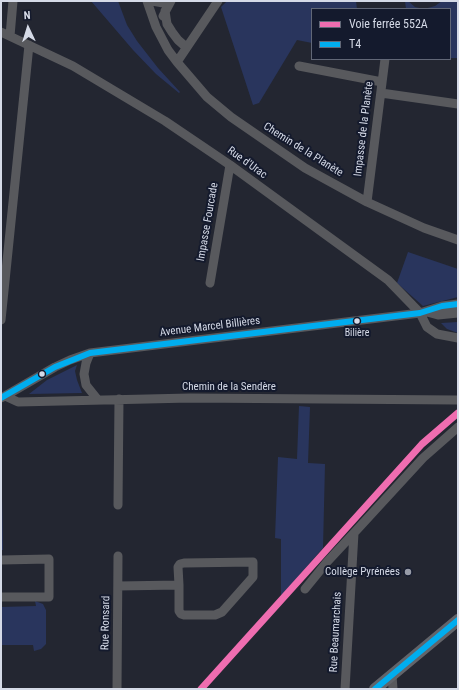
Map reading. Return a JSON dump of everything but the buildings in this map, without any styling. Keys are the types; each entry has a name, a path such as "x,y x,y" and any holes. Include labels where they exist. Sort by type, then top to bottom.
{"main road":[{"path":"375,689 458,620"}],"street":[{"path":"10,36 13,1"},
{"name":"Chemin de la Planète","path":"147,1 156,28 168,50 207,97 231,118 305,168 367,202 424,228 458,240"},
{"path":"152,1 168,6"},
{"path":"177,62 186,46 218,1"},
{"path":"156,28 168,6"},
{"path":"168,6 167,24 178,40 186,46"},
{"name":"Rue d'Urac","path":"1,32 72,66 149,111 230,165 388,280 424,312 427,327 437,334 458,338"},
{"path":"1,320 5,235 30,45"},
{"name":"Impasse de la Planète","path":"367,202 385,60"},
{"path":"299,66 382,82"},
{"path":"381,93 458,104"},
{"name":"Impasse Fourcade","path":"210,283 230,165"},
{"name":"Avenue Marcel Billières","path":"2,395 55,367 90,353 424,312 442,306 458,304"},
{"name":"Avenue Marcel Billières","path":"424,312 438,315 458,313"},
{"path":"90,353 84,374 86,385 98,400"},
{"name":"Chemin de la Sendère","path":"2,395 18,402 190,398 458,400"},
{"path":"118,505 119,399"},
{"path":"305,589 327,562 423,458 458,427"},
{"name":"Rue Beaumarchais","path":"345,689 354,533"},
{"name":"Rue Ronsard","path":"117,689 118,556"},
{"path":"1,560 49,559 49,597 1,597"},
{"path":"253,562 253,577 222,612 215,615 181,614 179,611 179,585 178,567 180,564 253,562"},
{"path":"118,586 179,585"},
{"path":"392,675 393,689"}],"shaded area":[{"path":"91,1 118,1 127,25 137,41 158,68 180,92 179,93 156,74 133,50"},
{"path":"227,1 356,1 357,8 311,8 311,43 297,40 259,103 253,105 221,7"},
{"path":"405,1 408,1 415,7 420,8 406,8"},
{"path":"442,1 458,1 458,58 451,58 451,8 428,8 435,6"},
{"path":"408,252 458,269 458,297 423,306 397,283"},
{"path":"458,322 458,333 447,329 441,323"},
{"path":"77,365 75,371 82,393 29,394 47,380"},
{"path":"299,406 310,407 308,463 325,464 323,548 281,596 281,539 275,538 278,457 297,459"},
{"path":"1,444 3,550 1,550"},
{"path":"35,601 43,604 46,610 46,644 41,649 34,651 33,645 1,645 1,607 36,606"}],"rail line":[{"name":"552A","path":"201,689 422,444 458,413"}],"transit line":[{"name":"T4","path":"1,398 55,367 90,353 420,313 442,306 458,304"},
{"name":"T4","path":"375,689 458,620"}],"place":[{"name":"Bilière","path":"357,321"},
{"name":"Collège Pyrénées","path":"408,572"}]}
